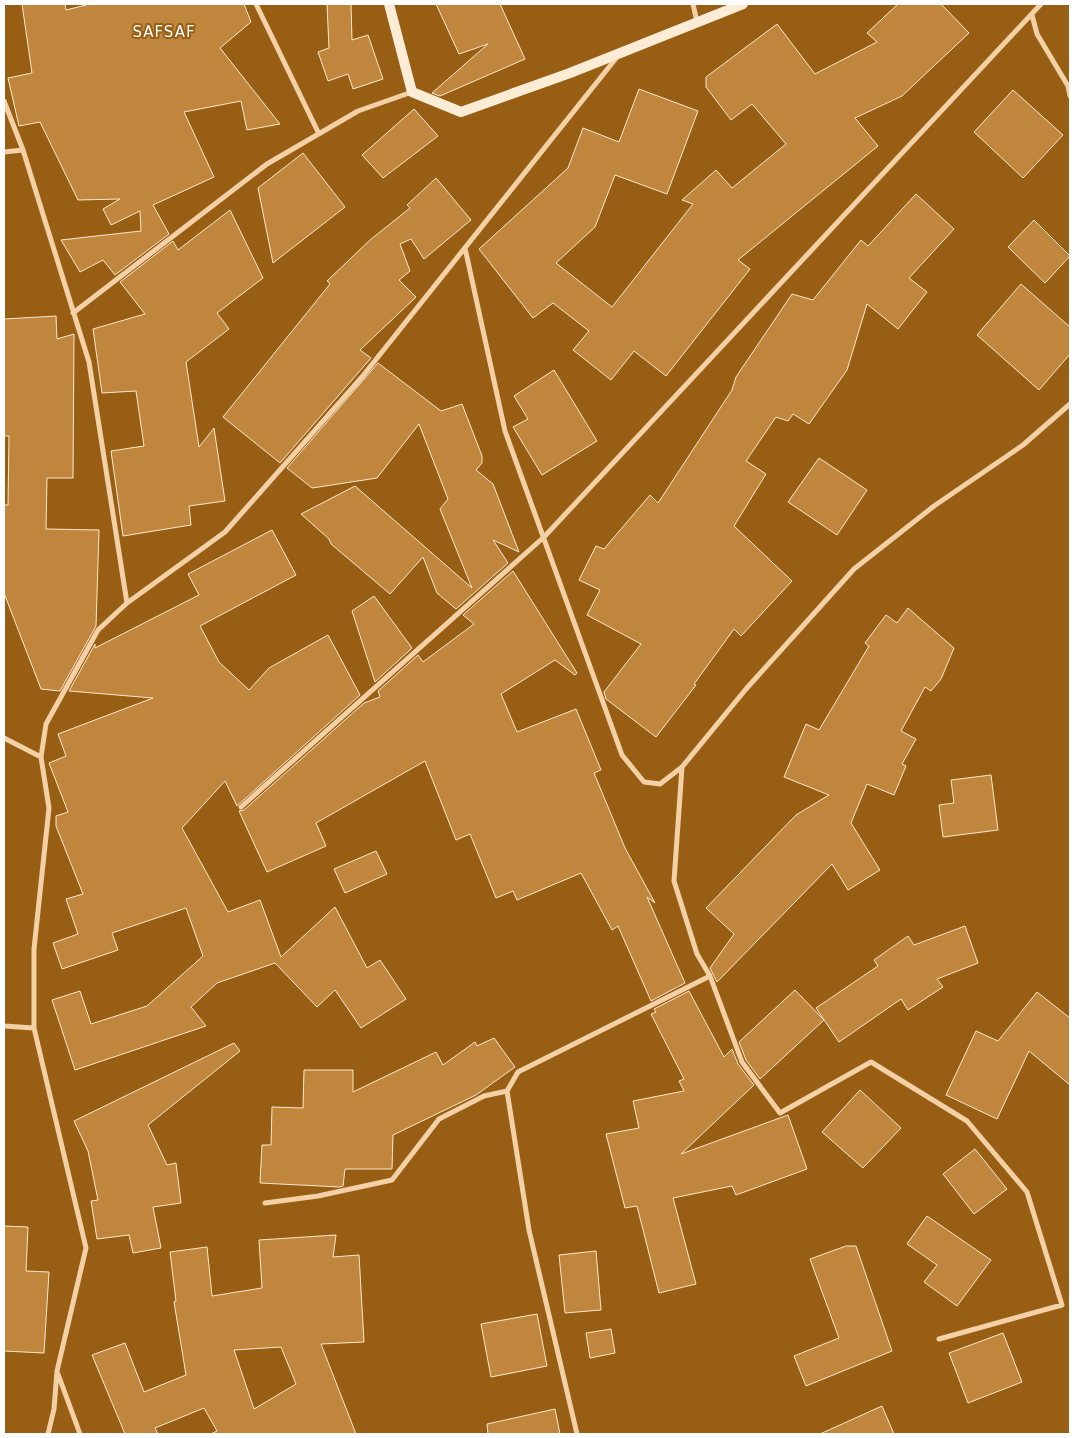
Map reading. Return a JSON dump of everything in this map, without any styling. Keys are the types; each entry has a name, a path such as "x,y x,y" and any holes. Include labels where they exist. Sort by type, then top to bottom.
{"street":[{"path":"256,4 319,134"},
{"path":"389,4 412,92"},
{"path":"692,4 697,22"},
{"path":"73,313 268,164 358,111 412,92 461,112 743,4"},
{"path":"241,807 544,537 1041,4"},
{"path":"1032,15 1037,34 1068,86 1070,96"},
{"path":"48,1434 54,1409 57,1371 86,1248 34,1028 34,949 49,808 41,757 46,724 98,630 127,603 225,532 362,377 621,52"},
{"path":"4,101 23,150 88,362 127,603"},
{"path":"4,152 23,150"},
{"path":"465,248 505,431 622,755 644,782 660,784 682,767 746,689 854,569 934,506 1023,445 1070,404"},
{"path":"4,738 41,757"},
{"path":"682,767 674,881 697,954 710,976 742,1062 780,1113 870,1062 967,1121 1028,1192 1062,1306 939,1339"},
{"path":"577,1434 529,1230 507,1091 518,1072 710,976"},
{"path":"4,1026 34,1028"},
{"path":"265,1203 318,1196 392,1180 439,1119 484,1096 507,1091"},
{"path":"57,1371 80,1434"}],"building":[{"path":"22,4 65,4 66,10 90,4 244,4 251,22 220,48 280,124 247,130 241,101 184,112 214,177 153,205 169,234 115,275 103,260 80,272 61,240 141,231 140,211 111,225 103,209 120,199 78,200 40,122 19,126 8,78 32,73"},
{"path":"327,4 351,4 352,40 368,35 383,79 353,89 348,74 328,81 318,52 329,48"},
{"path":"436,4 500,4 525,59 440,96 432,93 488,44 459,54"},
{"path":"898,4 941,4 969,33 902,96 855,118 878,146 738,260 750,269 666,376 634,351 611,380 573,350 589,331 553,303 533,318 479,249 568,168 583,128 619,142 639,89 698,111 667,194 615,175 595,227 556,263 612,307 693,204 682,200 716,170 732,188 786,144 752,104 731,120 706,87 706,77 777,24 815,74 877,42 867,33"},
{"path":"1013,90 1063,135 1023,178 974,132"},
{"path":"414,109 438,136 383,178 362,155"},
{"path":"303,153 345,207 273,263 258,188"},
{"path":"436,178 471,220 424,259 411,239 400,244 410,271 399,280 416,297 360,350 371,358 280,463 223,417 330,284 327,281 370,240 410,208 407,205"},
{"path":"916,194 954,229 909,278 927,292 898,329 867,304 847,370 809,424 793,414 788,421 776,417 746,461 766,474 734,526 792,581 741,636 734,629 694,684 696,685 656,737 606,699 604,692 641,644 587,615 600,590 579,580 596,546 604,549 650,495 658,503 732,390 736,377 792,294 813,300 861,240 868,246"},
{"path":"230,210 263,278 217,313 229,329 186,362 199,447 214,428 225,501 189,506 191,525 123,536 111,451 144,446 136,391 102,393 93,329 145,314 120,282 173,241 178,250"},
{"path":"1034,220 1070,256 1045,283 1008,247"},
{"path":"1021,284 1070,327 1070,354 1039,390 977,335"},
{"path":"56,316 57,339 74,334 73,478 47,478 46,529 99,530 96,626 60,691 41,689 4,593 4,505 8,505 9,436 4,436 4,319"},
{"path":"378,363 441,411 462,404 482,456 482,463 476,470 493,484 519,552 493,540 508,563 456,609 437,593 423,557 390,594 331,544 329,539 301,514 355,486 472,588 440,509 448,499 419,424 377,478 312,488 287,468"},
{"path":"554,370 597,441 542,475 513,427 528,419 514,396"},
{"path":"819,458 867,490 837,535 788,502"},
{"path":"272,530 296,575 200,626 219,662 249,690 269,668 328,635 360,695 237,806 225,781 182,828 228,912 260,900 281,957 335,907 367,968 380,960 406,999 361,1028 335,990 317,1007 275,963 217,983 191,1007 206,1026 75,1070 52,1000 80,991 91,1024 147,1006 203,956 186,908 112,933 118,950 62,969 53,943 78,934 66,899 83,894 56,826 56,816 68,812 49,763 66,756 58,734 153,698 69,691 95,644 95,648 199,595 188,574"},
{"path":"513,571 577,673 575,675 555,660 501,694 517,732 576,709 601,770 594,773 625,848 655,903 647,897 685,983 651,1001 618,926 612,930 581,873 517,900 513,891 496,898 470,834 456,840 425,761 316,823 326,846 267,872 239,811 244,810 364,703 380,697 378,691 418,655 423,662 474,624 463,615"},
{"path":"374,596 412,648 375,682 352,611"},
{"path":"908,608 954,648 941,679 931,691 925,687 901,731 916,739 902,764 906,766 894,795 867,784 851,823 880,870 848,890 832,864 717,982 710,968 734,934 706,908 796,815 829,795 784,777 806,724 819,730 869,646 865,643 886,615 897,623"},
{"path":"991,775 998,830 943,837 939,805 954,803 951,780"},
{"path":"376,851 387,874 345,893 334,869"},
{"path":"965,926 978,963 937,979 943,987 908,1010 901,999 839,1042 816,1008 878,966 874,960 908,936 914,945"},
{"path":"795,990 824,1020 760,1079 746,1060 739,1042"},
{"path":"689,991 724,1057 732,1049 738,1064 754,1085 681,1154 788,1115 807,1169 736,1195 732,1186 673,1198 696,1284 659,1293 637,1206 625,1208 606,1134 639,1128 633,1101 684,1091 679,1081 684,1079 651,1014 656,1012 654,1009"},
{"path":"1037,992 1070,1018 1070,1085 1029,1051 997,1119 946,1095 976,1031 998,1041"},
{"path":"494,1038 515,1067 476,1095 393,1135 392,1169 345,1169 343,1186 340,1187 260,1183 262,1145 271,1145 272,1107 303,1108 304,1070 353,1070 353,1092 436,1052 443,1065 475,1042 477,1046"},
{"path":"234,1043 240,1051 148,1125 167,1165 176,1163 181,1203 153,1207 161,1248 133,1253 129,1235 97,1239 91,1201 98,1200 88,1151 74,1121"},
{"path":"860,1090 901,1128 863,1168 822,1132"},
{"path":"975,1149 1007,1189 974,1214 943,1174"},
{"path":"927,1216 991,1260 957,1306 924,1282 937,1265 907,1244"},
{"path":"4,1226 28,1227 26,1271 49,1272 44,1353 4,1351"},
{"path":"336,1235 333,1257 359,1255 364,1342 321,1344 356,1434 211,1434 217,1431 204,1408 155,1428 158,1434 125,1434 92,1355 125,1343 144,1392 186,1375 174,1302 176,1301 170,1252 207,1247 212,1296 262,1288 259,1240","holes":["281,1347 296,1384 254,1409 234,1350"]},
{"path":"846,1246 856,1246 892,1351 806,1386 794,1356 839,1338 810,1259"},
{"path":"596,1251 601,1310 565,1313 559,1255"},
{"path":"537,1314 547,1366 491,1377 481,1324"},
{"path":"611,1329 615,1353 590,1358 586,1333"},
{"path":"1003,1333 1022,1382 968,1403 949,1353"},
{"path":"882,1406 894,1434 820,1434"},
{"path":"555,1409 560,1434 488,1434 487,1424"}],"district":[{"name":"SAFSAF","path":"164,32"}]}
